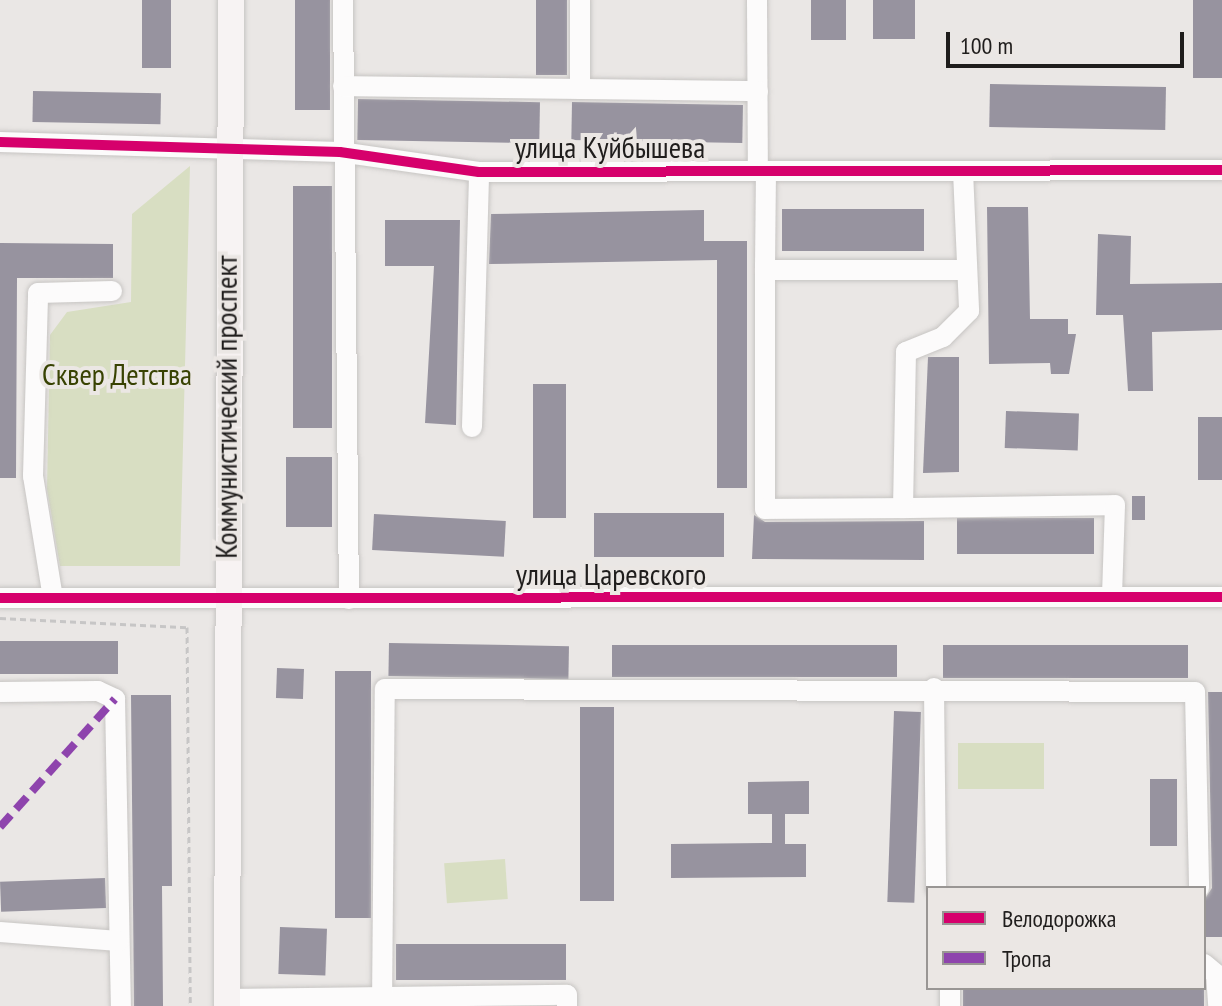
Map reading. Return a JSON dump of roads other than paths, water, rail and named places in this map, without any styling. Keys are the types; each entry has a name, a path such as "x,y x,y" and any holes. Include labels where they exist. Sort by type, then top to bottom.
{"main road":[{"name":"Коммунистический проспект","path":"227,1003 225,598 231,0"}],"street":[{"path":"343,0 340,152 349,599"},
{"path":"580,0 580,89"},
{"path":"757,0 765,270 765,509 1115,505 1112,597"},
{"path":"343,86 758,91"},
{"name":"улица Куйбышева","path":"0,142 229,146 340,152 479,172 1222,170"},
{"path":"903,508 903,363 906,352 943,337 969,311 963,171"},
{"path":"472,427 479,172"},
{"path":"765,270 966,270"},
{"path":"53,598 33,476 38,293 112,291"},
{"name":"улица Царевского","path":"0,598 1222,597"},
{"path":"382,1001 385,689 934,688 1195,692 1199,886"},
{"path":"934,688 936,886"},
{"path":"0,692 98,691 115,699 121,1006"},
{"path":"0,932 119,941"},
{"path":"1206,966 1216,974 1218,1006"},
{"path":"227,1003 567,995 567,1006"}],"park label":[{"name":"Сквер Детства","path":"117,374"}]}
